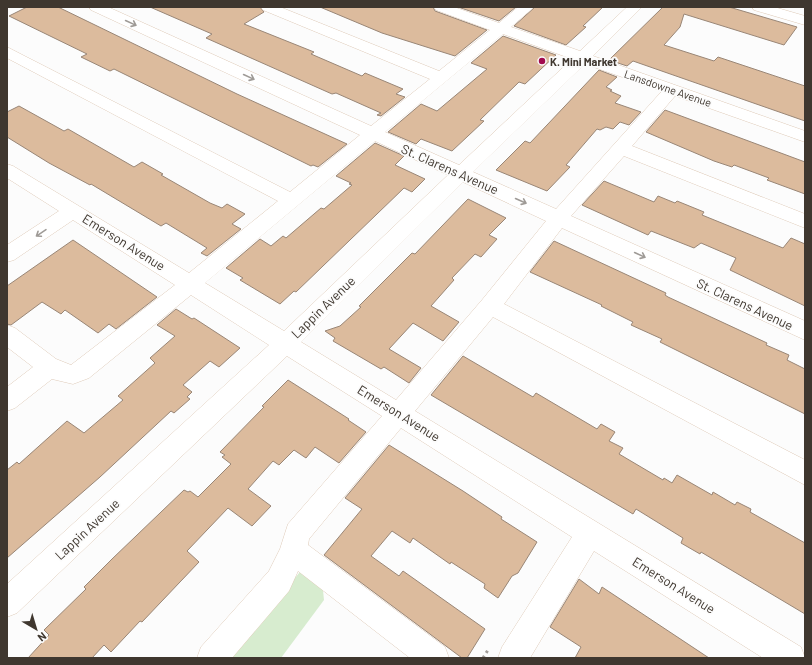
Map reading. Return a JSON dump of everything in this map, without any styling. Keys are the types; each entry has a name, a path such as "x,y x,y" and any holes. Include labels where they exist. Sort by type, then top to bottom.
{"street":[{"name":"St. Clarens Avenue","path":"96,7 805,331"},
{"path":"268,7 442,78"},
{"name":"Lansdowne Avenue","path":"442,7 805,137"},
{"path":"7,334 50,367 65,374 73,375 81,371 292,201 527,7"},
{"name":"Lappin Avenue","path":"7,603 286,342 635,7"},
{"path":"759,7 805,21"},
{"path":"7,52 292,201"},
{"path":"212,658 279,581 293,551 297,533 490,306 559,218 622,149 672,90"},
{"path":"622,149 805,221"},
{"name":"Emerson Avenue","path":"7,170 286,342 790,658"},
{"path":"7,255 73,211"},
{"path":"490,306 805,473"},
{"path":"7,401 50,367"},
{"path":"513,658 590,533"},
{"path":"293,551 434,658"}],"green space":[{"path":"300,572 322,581 324,600 281,658 226,658"}],"building":[{"path":"27,7 58,7 237,94 347,144 318,167 313,165 311,166 114,69 110,71 81,57 87,54 9,16"},
{"path":"150,7 260,7 264,12 244,24 314,52 311,54 362,76 365,73 403,89 396,94 405,97 381,116 377,115 381,113 336,93 332,94 206,38 212,34"},
{"path":"320,7 433,7 435,11 487,30 455,56 382,33"},
{"path":"458,7 516,7 499,21"},
{"path":"535,7 603,7 583,26 586,27 566,45 514,26"},
{"path":"663,7 729,7 797,27 784,45 684,14 680,27 664,45 714,61 718,57 805,86 805,121 633,61 627,66 609,60"},
{"path":"503,36 556,55 525,84 519,82 480,120 484,121 452,151 421,139 416,144 388,132 421,104 437,111 487,69 471,63"},
{"path":"599,70 617,77 606,87 612,90 610,91 621,96 615,103 641,112 629,125 620,122 613,129 606,127 600,130 597,129 566,165 570,167 547,191 496,170 525,141 530,143"},
{"path":"19,106 64,131 68,129 134,167 142,162 163,174 161,175 210,203 222,208 227,204 245,214 232,224 241,229 207,256 201,253 207,248 166,223 161,226 91,184 90,185 49,163 7,137 7,112"},
{"path":"665,110 805,162 805,194 767,180 769,178 734,165 732,167 714,161 646,132"},
{"path":"375,143 404,156 395,165 425,179 412,192 404,188 296,292 294,291 280,304 240,280 243,278 226,268 260,239 271,246 283,236 286,238 321,208 324,209 352,185 349,184 351,183 336,176"},
{"path":"604,181 654,202 658,196 675,203 677,201 704,212 702,215 783,248 791,238 805,244 805,306 730,270 736,258 701,243 694,248 651,231 648,235 582,205"},
{"path":"468,199 506,218 489,235 497,239 481,257 475,254 452,278 454,280 431,306 459,322 443,341 413,323 389,349 421,368 409,383 384,367 381,369 333,341 335,338 325,331 340,326 361,307 359,306 412,253 415,254"},
{"path":"73,240 157,297 116,329 109,324 98,333 65,310 61,314 42,302 11,325 7,324 7,286"},
{"path":"554,241 666,293 665,295 668,297 767,343 766,345 789,355 787,360 805,369 805,414 660,342 662,339 631,325 633,322 601,306 602,305 530,272"},
{"path":"176,309 192,319 194,318 240,348 219,367 210,361 183,385 192,392 187,397 190,399 174,413 171,411 100,477 7,558 7,470 17,462 19,464 67,421 84,433 123,400 118,396 155,363 150,358 175,336 157,325"},
{"path":"463,356 533,397 536,393 597,429 601,424 615,432 609,441 623,448 619,454 663,480 664,478 672,483 677,475 712,495 713,492 735,505 737,502 751,509 750,512 805,543 805,614 701,552 700,554 681,543 683,538 636,509 633,514 431,395"},
{"path":"288,380 349,419 348,420 366,432 339,463 315,447 306,458 294,450 279,465 273,461 248,489 271,506 252,526 228,508 187,551 199,562 111,652 104,645 92,658 28,658 49,635 44,630 86,589 84,587 112,559 184,490 188,492 190,491 198,497 231,464 222,457 225,455 220,452"},
{"path":"389,445 463,491 502,517 501,519 537,542 518,573 512,576 498,598 484,588 485,584 451,562 450,564 413,538 410,543 392,531 371,556 399,576 403,571 485,629 467,658 462,658 324,555 362,509 345,498"},
{"path":"579,579 599,594 602,587 709,658 575,658 581,647 550,627"}],"place":[{"name":"K. Mini Market","path":"542,61"}]}
